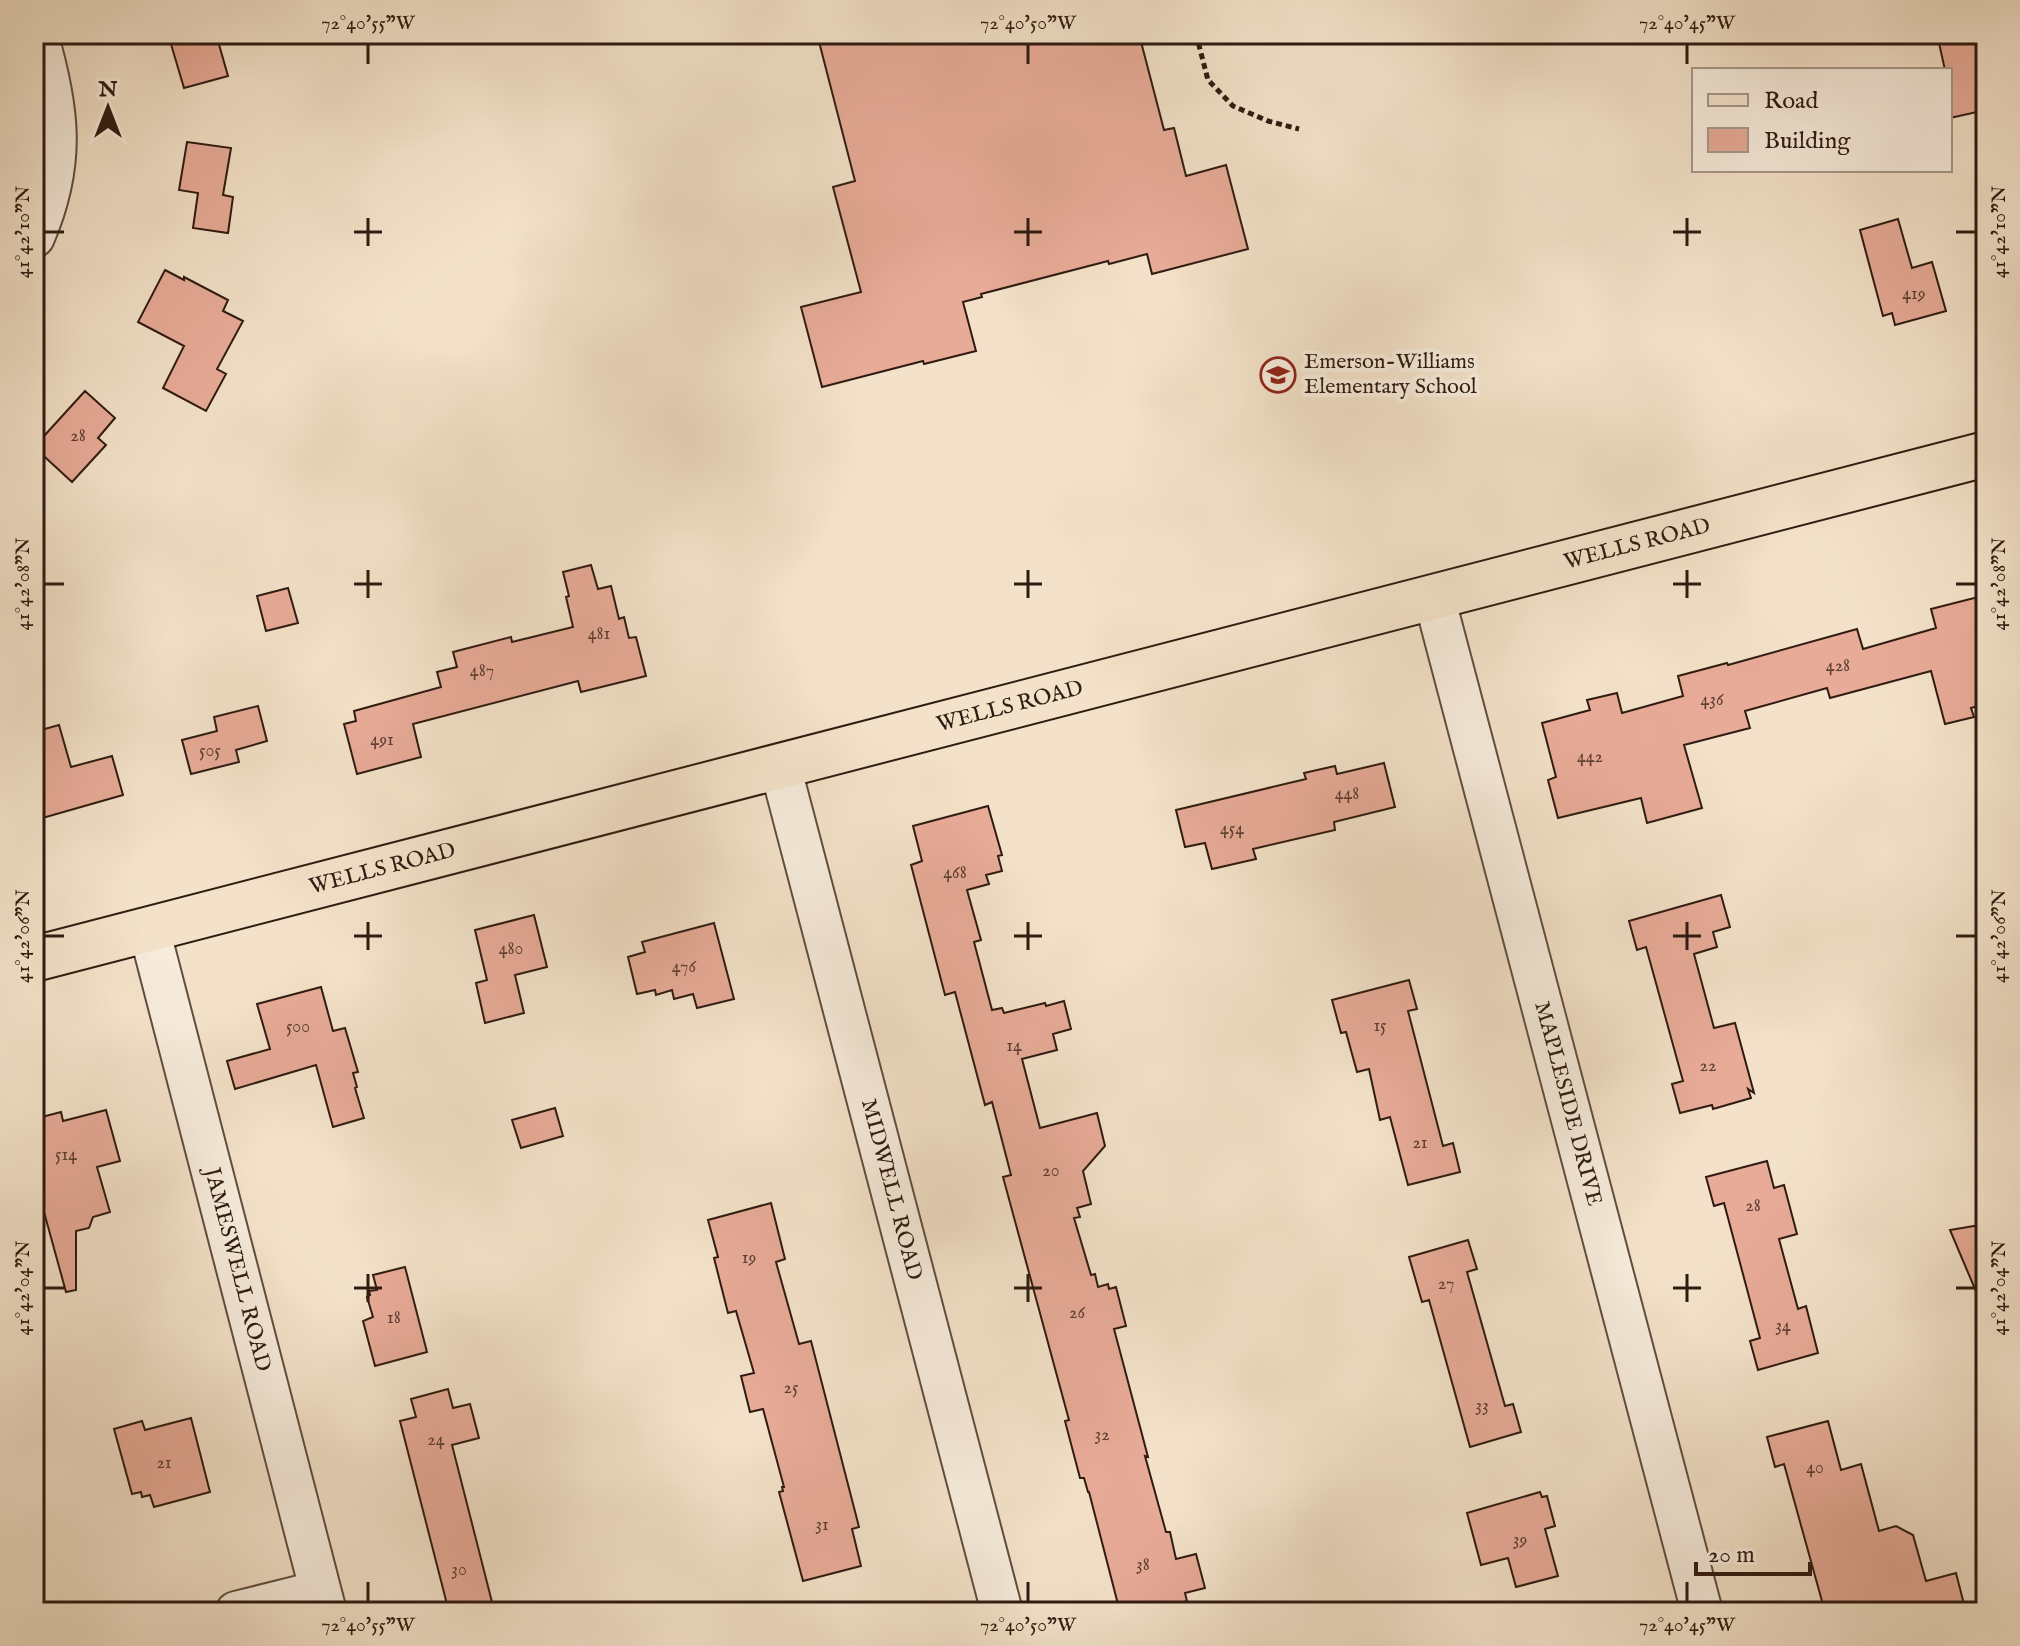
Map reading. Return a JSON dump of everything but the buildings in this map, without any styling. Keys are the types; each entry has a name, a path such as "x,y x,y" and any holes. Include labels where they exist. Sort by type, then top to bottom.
{"main road":[{"name":"WELLS ROAD","path":"34,959 1986,454"}],"street":[{"path":"34,237 51,189 57,145 53,95 37,34"},
{"name":"MAPLESIDE DRIVE","path":"1434,597 1702,1612"},
{"name":"MIDWELL ROAD","path":"780,766 1002,1612"},
{"name":"JAMESWELL ROAD","path":"149,929 323,1601"},
{"path":"236,1612 323,1601"}],"path":[{"path":"1196,34 1208,80 1233,106 1268,121 1299,129"}],"place":[{"name":"Emerson-Williams Elementary School","path":"1278,375"}]}
